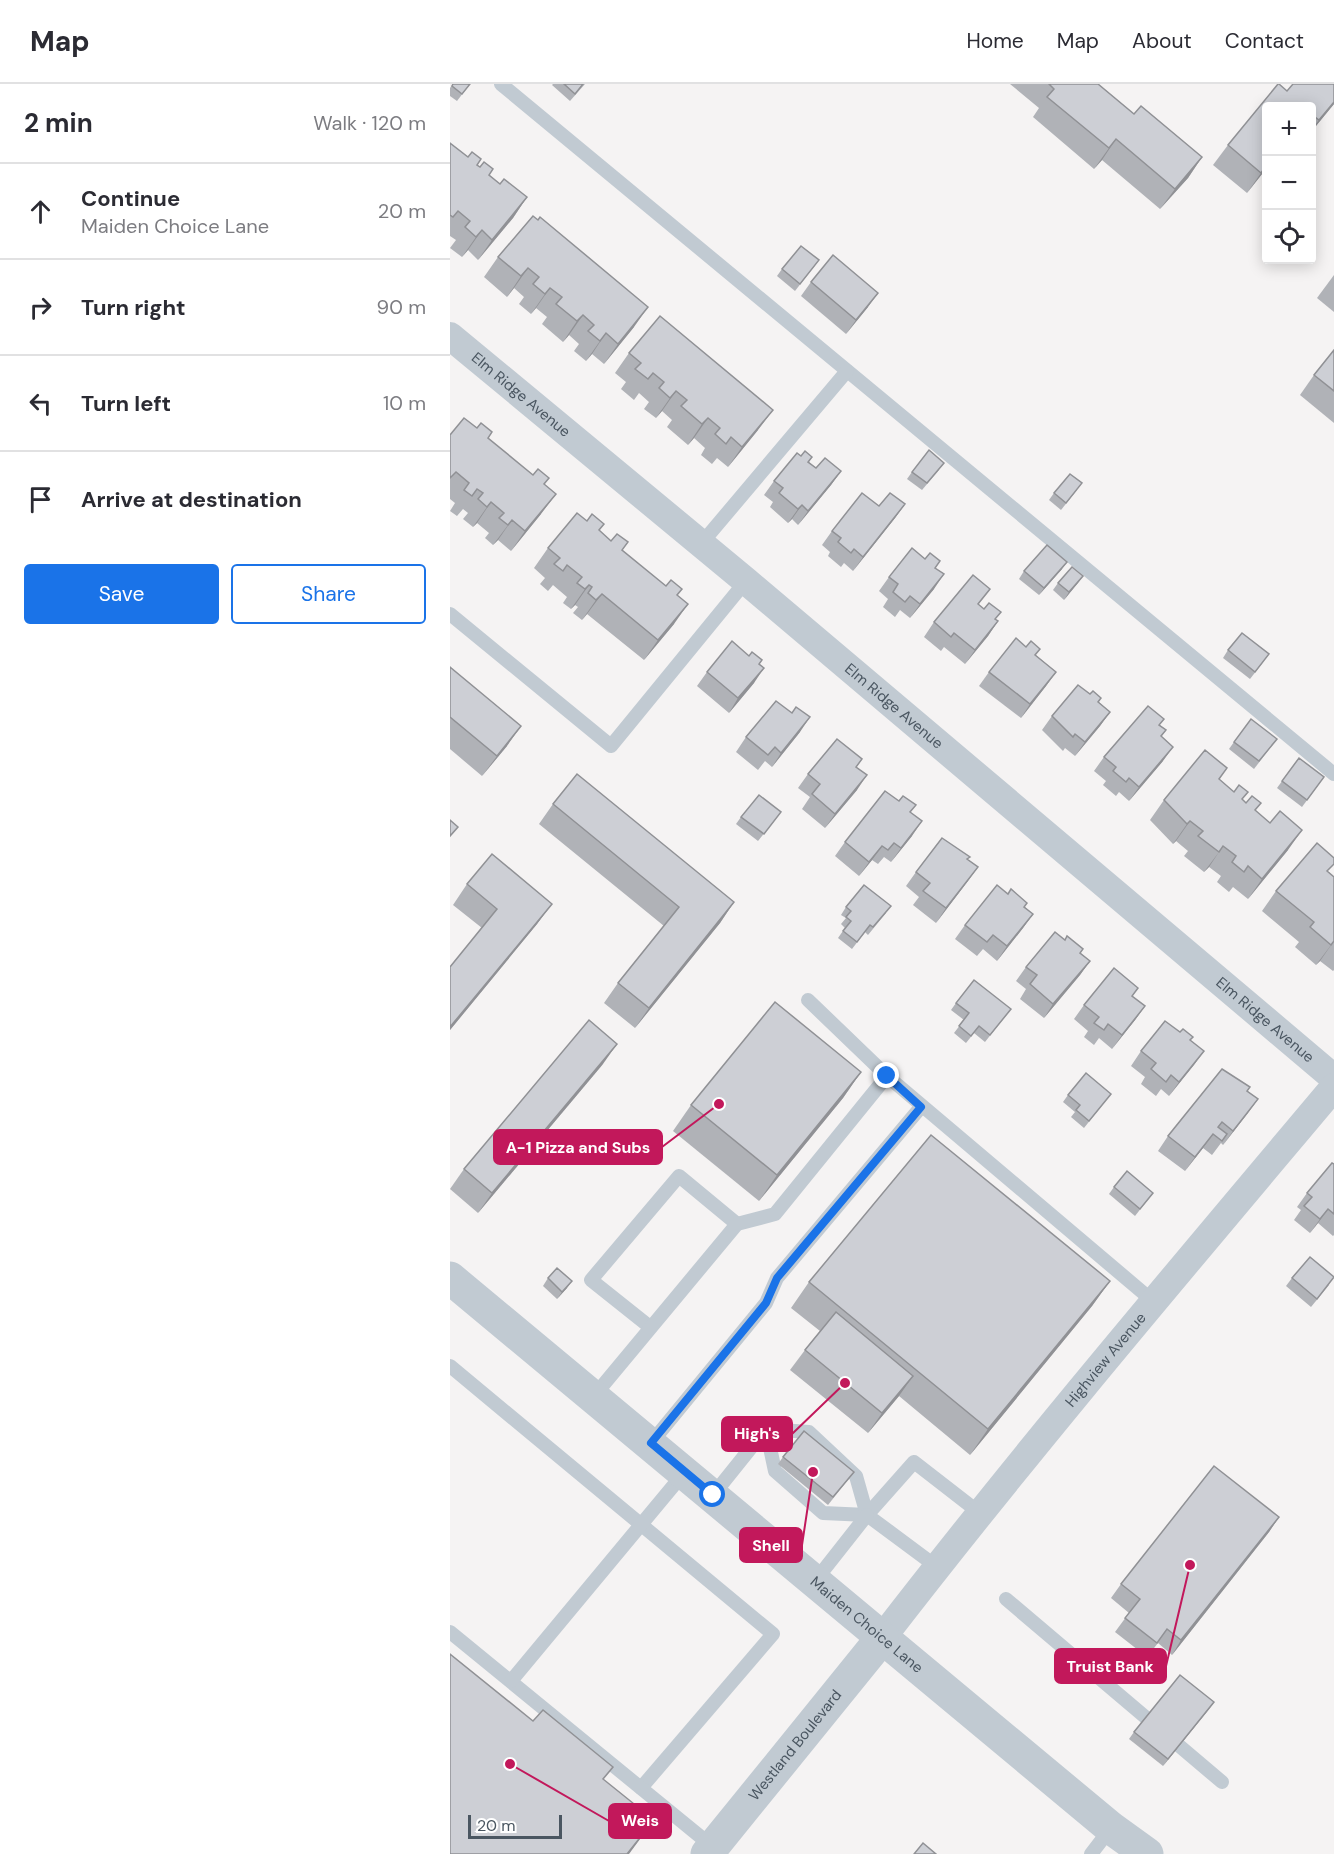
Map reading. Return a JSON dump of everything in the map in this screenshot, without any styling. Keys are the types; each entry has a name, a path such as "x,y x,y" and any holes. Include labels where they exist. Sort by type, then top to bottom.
{"street":[{"name":"Elm Ridge Avenue","path":"450,336 746,581 1334,1078"},
{"name":"Highview Avenue","path":"882,1638 1154,1302 1334,1087"},
{"name":"Maiden Choice Lane","path":"450,1278 1111,1828 1147,1854"},
{"name":"Westland Boulevard","path":"710,1851 882,1638"}],"lane":[{"path":"501,84 1334,774"},
{"path":"701,544 848,371"},
{"path":"450,614 611,746 746,581"},
{"path":"808,1000 921,1107 1154,1302"},
{"path":"594,1396 737,1224 775,1214 887,1076"},
{"path":"651,1443 766,1303 777,1278 921,1107"},
{"path":"650,1327 591,1280 679,1176 737,1224"},
{"path":"450,1366 773,1634 641,1788"},
{"path":"766,1429 809,1432 856,1476 867,1515"},
{"path":"713,1495 766,1429"},
{"path":"766,1429 775,1471 823,1513 867,1515 937,1568"},
{"path":"815,1581 867,1515 914,1462 981,1514"},
{"path":"511,1682 684,1472"},
{"path":"1006,1599 1222,1782"},
{"path":"450,1632 641,1788 710,1851"},
{"path":"1091,1854 1111,1828"}],"building":[{"path":"453,84 470,84 462,94 452,86"},
{"path":"564,84 583,84 575,94"},
{"path":"1049,84 1098,84 1134,114 1141,106 1202,157 1175,189 1116,139 1109,148 1047,97 1054,89"},
{"path":"1278,84 1287,91 1293,84 1334,84 1334,102 1319,120 1316,118 1316,102 1263,102"},
{"path":"1262,104 1261,173 1228,145"},
{"path":"450,143 468,157 472,152 481,159 477,165 480,167 484,162 493,169 489,175 500,184 504,179 527,197 492,240 482,230 476,237 465,227 470,221 458,211 453,217 450,215"},
{"path":"533,216 538,220 540,217 648,307 618,344 606,333 600,341 588,331 594,325 583,315 577,321 556,304 562,297 550,288 545,294 533,284 539,277 528,268 521,276 498,257"},
{"path":"801,246 819,260 800,284 782,269"},
{"path":"833,255 878,293 856,320 811,282"},
{"path":"660,316 773,410 742,447 731,437 726,444 715,434 720,428 708,418 702,424 681,406 687,400 676,391 670,398 659,388 664,382 653,373 648,379 635,369 641,363 629,353"},
{"path":"1334,350 1334,391 1314,375"},
{"path":"464,418 477,428 481,423 492,432 488,438 533,475 538,469 549,478 544,484 556,494 525,531 512,520 508,525 499,518 504,513 491,502 487,507 478,499 483,493 477,489 472,496 464,490 469,483 456,472 450,478 450,435"},
{"path":"929,450 944,463 927,483 912,472"},
{"path":"805,451 812,457 808,462 816,468 825,458 841,471 808,511 802,505 798,509 779,493 783,488 774,481 797,453 801,456"},
{"path":"1070,474 1082,483 1066,503 1054,493"},
{"path":"862,493 879,506 890,493 905,504 863,557 854,549 851,553 838,542 841,538 832,531"},
{"path":"577,513 587,521 592,514 604,524 599,530 611,541 617,534 628,542 622,550 666,586 671,580 682,589 677,595 688,604 658,640 602,594 596,600 588,593 592,587 589,585 585,589 577,583 582,577 567,565 563,571 554,564 560,558 548,548"},
{"path":"1047,545 1067,562 1044,588 1024,571"},
{"path":"912,548 925,559 930,553 940,561 935,568 944,574 920,604 910,596 905,602 893,592 898,584 889,577"},
{"path":"1072,567 1083,576 1069,592 1058,583"},
{"path":"973,575 990,589 978,604 984,609 989,603 1001,612 995,619 998,621 975,650 954,633 951,637 934,622"},
{"path":"1242,633 1269,654 1255,672 1228,650"},
{"path":"1016,638 1026,647 1031,641 1040,649 1035,655 1056,672 1030,704 989,672"},
{"path":"732,641 749,656 752,652 762,660 759,664 764,668 738,698 707,672"},
{"path":"450,667 521,726 497,756 450,717"},
{"path":"1078,685 1090,694 1093,691 1101,698 1098,702 1110,712 1085,742 1075,734 1073,737 1052,716"},
{"path":"776,701 792,713 796,707 810,717 781,753 775,747 768,755 746,737"},
{"path":"1148,706 1164,719 1159,725 1166,730 1161,736 1173,747 1139,787 1129,778 1126,782 1113,771 1116,767 1104,757"},
{"path":"1251,719 1277,739 1259,761 1234,742"},
{"path":"837,739 862,759 856,767 867,775 835,814 812,794 820,784 808,774"},
{"path":"1205,750 1227,768 1219,779 1234,792 1239,785 1248,792 1242,799 1246,803 1252,796 1261,803 1255,810 1270,823 1280,811 1302,830 1262,879 1248,866 1244,872 1232,862 1236,856 1223,846 1219,852 1198,836 1203,831 1190,821 1187,824 1164,800"},
{"path":"1299,758 1324,777 1307,800 1282,781"},
{"path":"577,774 734,902 649,1008 618,983 679,907 553,804"},
{"path":"885,791 899,801 903,796 916,805 910,812 922,821 901,848 894,843 888,850 882,846 869,862 845,842"},
{"path":"759,795 781,812 764,834 741,817"},
{"path":"450,820 458,827 450,836"},
{"path":"942,838 970,857 967,859 978,867 946,908 923,891 930,883 916,872"},
{"path":"1317,843 1334,858 1334,864 1327,871 1334,877 1334,941 1331,945 1310,927 1314,922 1276,891"},
{"path":"492,854 552,904 450,1027 450,967 497,909 467,884"},
{"path":"864,885 891,906 873,927 870,925 857,942 843,931 851,921 846,917 851,911 846,907"},
{"path":"997,885 1008,894 1011,889 1027,903 1024,907 1033,914 1007,946 993,935 987,942 965,925"},
{"path":"1055,932 1065,940 1067,936 1083,949 1080,953 1090,961 1053,1004 1030,984 1037,975 1026,967"},
{"path":"1114,968 1138,988 1132,996 1145,1006 1122,1035 1108,1024 1104,1030 1094,1023 1099,1017 1084,1005"},
{"path":"974,980 1011,1009 990,1035 979,1026 971,1036 959,1026 969,1013 956,1003"},
{"path":"775,1002 861,1072 777,1175 691,1105"},
{"path":"589,1020 617,1044 492,1193 464,1169"},
{"path":"1165,1021 1180,1032 1183,1029 1193,1037 1190,1040 1204,1051 1179,1082 1171,1075 1166,1082 1151,1069 1156,1063 1141,1051"},
{"path":"1222,1069 1250,1087 1247,1091 1258,1099 1233,1131 1222,1122 1218,1127 1227,1134 1222,1141 1213,1134 1195,1157 1168,1136"},
{"path":"1086,1073 1111,1094 1089,1121 1076,1110 1080,1105 1068,1095"},
{"path":"931,1135 1110,1281 988,1429 809,1282"},
{"path":"1332,1163 1334,1164 1334,1214 1328,1209 1320,1219 1304,1206 1312,1197 1307,1193"},
{"path":"1127,1171 1153,1193 1140,1209 1114,1187"},
{"path":"1310,1257 1334,1277 1317,1299 1292,1278"},
{"path":"557,1268 572,1281 562,1292 548,1278"},
{"path":"836,1312 913,1376 882,1413 805,1350"},
{"path":"804,1431 854,1472 833,1497 783,1457"},
{"path":"1214,1466 1279,1517 1181,1640 1167,1629 1157,1643 1125,1618 1140,1599 1121,1584"},
{"path":"450,1654 533,1721 543,1710 613,1767 603,1779 654,1820 627,1854 450,1854"},
{"path":"1180,1675 1214,1702 1168,1759 1134,1732"},
{"path":"923,1843 936,1854 914,1854"}],"place":[{"name":"A-1 Pizza and Subs","path":"719,1104"},
{"name":"High's","path":"845,1383"},
{"name":"Shell","path":"813,1472"},
{"name":"Truist Bank","path":"1190,1565"},
{"name":"Weis","path":"510,1764"}],"route":[{"path":"713,1495 651,1443 766,1303 777,1278 921,1107 887,1076"}]}
